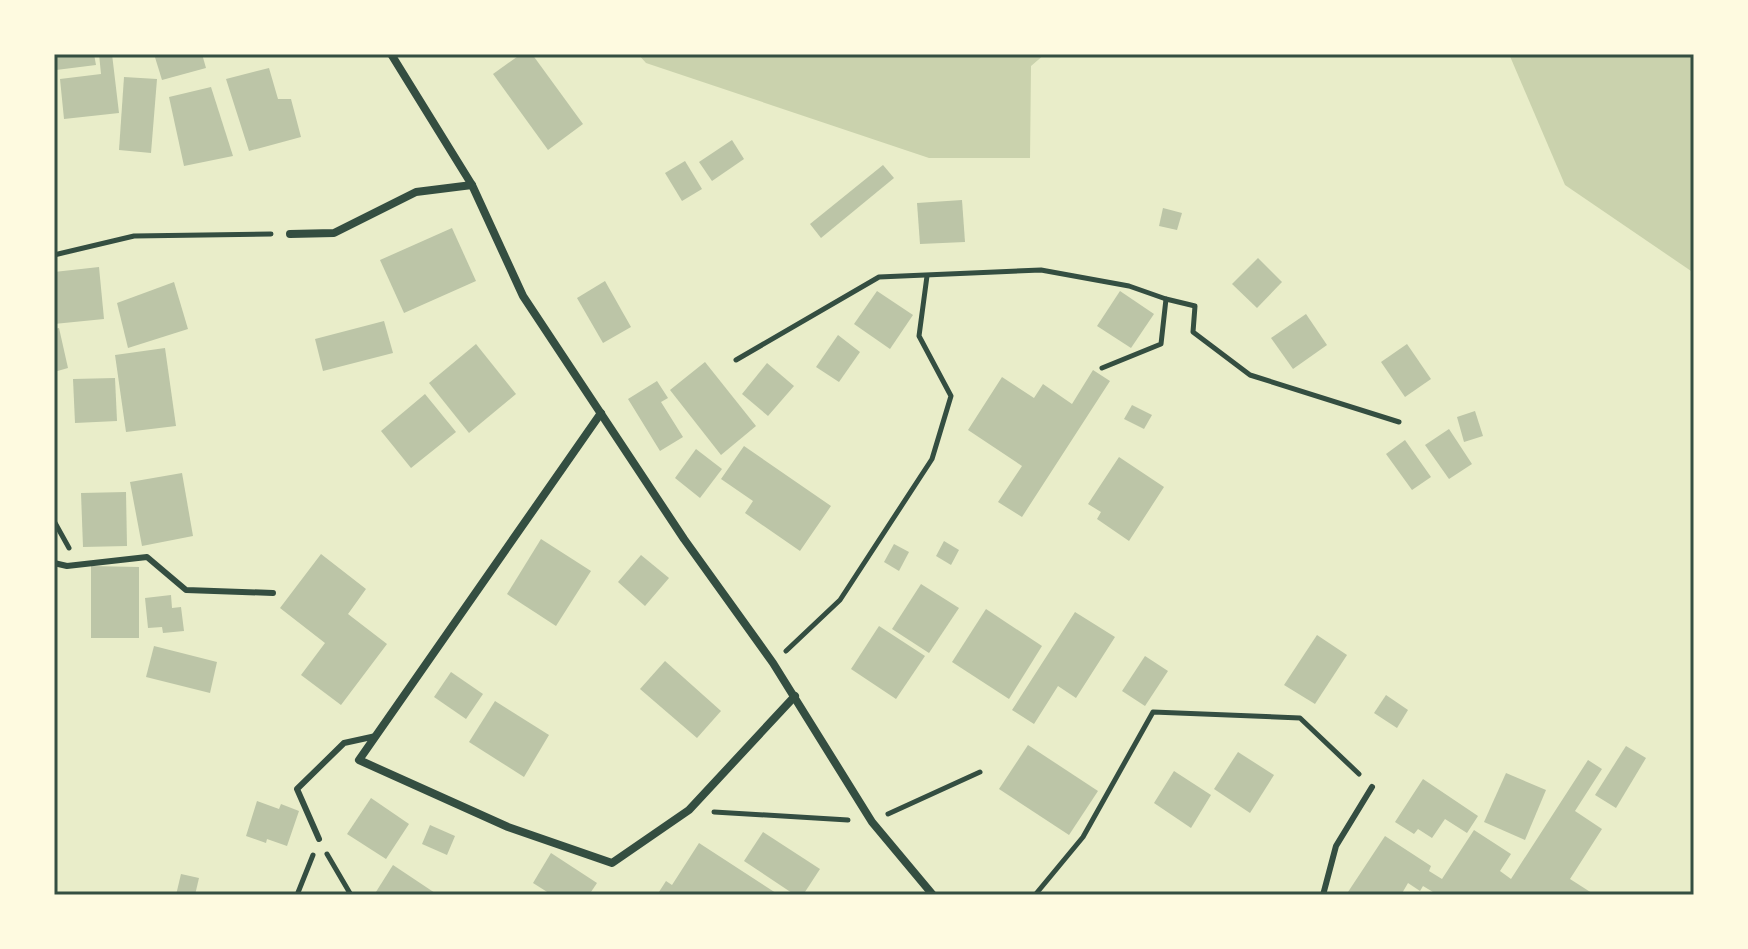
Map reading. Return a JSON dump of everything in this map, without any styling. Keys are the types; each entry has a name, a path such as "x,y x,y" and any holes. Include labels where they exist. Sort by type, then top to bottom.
{"street":[{"path":"391,54 472,185 523,296 684,539 795,696 872,822 933,895"},
{"path":"290,234 334,233 416,192 472,185"},
{"path":"601,413 359,760 508,827 612,863 689,810 795,696"}],"lane":[{"path":"54,563 67,566 147,557 186,590 273,593"},
{"path":"319,839 297,789 344,743 376,736"},
{"path":"1323,895 1336,846 1372,787"}],"path":[{"path":"54,255 134,236 290,234"},
{"path":"736,360 879,277 1041,270 1129,286 1195,306 1193,332 1250,375 1399,422"},
{"path":"773,663 840,600 932,459 951,396 919,336 927,276"},
{"path":"1102,368 1161,344 1166,299"},
{"path":"1035,895 1083,837 1153,712 1300,718 1372,787"},
{"path":"297,895 319,839"},
{"path":"319,839 351,895"}],"green space":[{"path":"638,54 1045,54 1031,66 1030,158 929,158 646,63"},
{"path":"1509,54 1694,54 1694,273 1565,185"}],"building":[{"path":"54,54 94,54 96,65 56,70"},
{"path":"99,54 112,54 119,113 64,119 60,79 101,74"},
{"path":"154,54 202,54 206,68 162,80"},
{"path":"521,54 532,54 583,124 548,150 493,74"},
{"path":"269,68 278,99 291,99 301,137 249,151 226,79"},
{"path":"124,77 157,79 151,153 119,150"},
{"path":"211,87 233,156 184,166 169,97"},
{"path":"732,140 744,159 712,181 699,162"},
{"path":"685,161 702,189 682,201 665,173"},
{"path":"883,165 894,178 821,238 810,224"},
{"path":"962,200 965,242 920,244 917,203"},
{"path":"1163,208 1182,213 1177,230 1159,226"},
{"path":"452,228 476,281 404,313 380,260"},
{"path":"1258,258 1282,282 1257,308 1232,284"},
{"path":"99,267 104,319 54,324 54,272"},
{"path":"605,281 631,327 603,343 577,298"},
{"path":"174,282 188,329 128,348 117,303"},
{"path":"877,291 913,315 890,349 854,324"},
{"path":"1120,291 1154,314 1131,348 1097,326"},
{"path":"1306,314 1327,345 1293,369 1271,338"},
{"path":"384,321 393,353 323,371 315,339"},
{"path":"59,328 68,368 54,372 54,329"},
{"path":"838,335 860,352 839,382 816,367"},
{"path":"476,344 516,394 469,433 429,383"},
{"path":"1407,344 1431,379 1405,397 1381,362"},
{"path":"165,348 176,426 126,432 115,355"},
{"path":"705,362 756,426 721,455 670,390"},
{"path":"767,363 794,386 768,416 742,394"},
{"path":"1093,370 1110,381 1022,517 998,502 1022,466 968,430 1002,377 1034,398 1043,384 1072,404"},
{"path":"115,378 117,421 75,423 73,379"},
{"path":"657,381 668,398 661,402 683,437 660,451 628,399"},
{"path":"425,394 456,432 411,468 381,431"},
{"path":"1132,405 1152,415 1144,429 1124,419"},
{"path":"1475,411 1483,436 1464,442 1457,417"},
{"path":"1449,429 1472,464 1449,479 1425,445"},
{"path":"1405,440 1431,477 1412,490 1386,454"},
{"path":"744,446 831,506 800,551 745,513 753,501 721,479"},
{"path":"696,449 722,469 700,498 675,478"},
{"path":"1119,457 1164,487 1129,541 1097,519 1101,512 1088,504"},
{"path":"182,473 193,536 142,546 130,482"},
{"path":"126,492 127,546 83,547 81,493"},
{"path":"541,539 591,571 556,626 507,594"},
{"path":"944,541 959,550 951,565 936,556"},
{"path":"894,544 909,552 899,571 884,562"},
{"path":"321,554 366,589 348,614 387,644 341,705 301,675 325,643 280,608"},
{"path":"641,555 669,578 645,606 618,582"},
{"path":"91,566 139,567 139,638 91,638"},
{"path":"921,584 959,608 929,653 892,629"},
{"path":"171,595 172,608 181,607 184,631 163,633 162,627 148,628 145,598"},
{"path":"986,609 1042,646 1009,699 952,662"},
{"path":"1075,612 1115,637 1076,698 1058,686 1034,724 1012,710"},
{"path":"879,626 925,656 896,699 851,669"},
{"path":"1317,635 1347,655 1315,704 1284,685"},
{"path":"154,646 217,662 210,693 146,677"},
{"path":"1145,656 1168,671 1145,706 1122,691"},
{"path":"665,661 721,711 697,738 640,689"},
{"path":"451,672 483,694 466,719 434,697"},
{"path":"1386,695 1408,710 1397,728 1374,713"},
{"path":"495,701 549,735 524,777 469,742"},
{"path":"1028,745 1098,791 1069,835 999,789"},
{"path":"1626,746 1646,758 1616,808 1595,795"},
{"path":"1238,752 1274,775 1250,813 1214,789"},
{"path":"1588,760 1602,769 1575,811 1602,829 1570,879 1595,895 1432,895 1433,892 1423,886 1420,891 1408,883 1401,895 1346,895 1385,836 1431,866 1429,871 1442,879 1474,830 1511,854 1500,871 1511,879"},
{"path":"1174,771 1211,795 1191,828 1154,803"},
{"path":"1506,773 1546,790 1525,840 1484,822"},
{"path":"1423,779 1478,816 1467,833 1445,819 1432,838 1418,829 1414,834 1395,822"},
{"path":"371,798 409,824 386,859 347,834"},
{"path":"257,801 279,809 281,804 299,811 287,846 246,836"},
{"path":"430,825 455,836 447,855 422,844"},
{"path":"763,832 820,869 803,895 795,895 744,861"},
{"path":"699,843 779,895 657,895 666,881 672,885"},
{"path":"551,853 597,883 589,895 552,895 533,883"},
{"path":"393,865 438,895 374,895"},
{"path":"181,874 199,878 195,895 176,895"}]}
